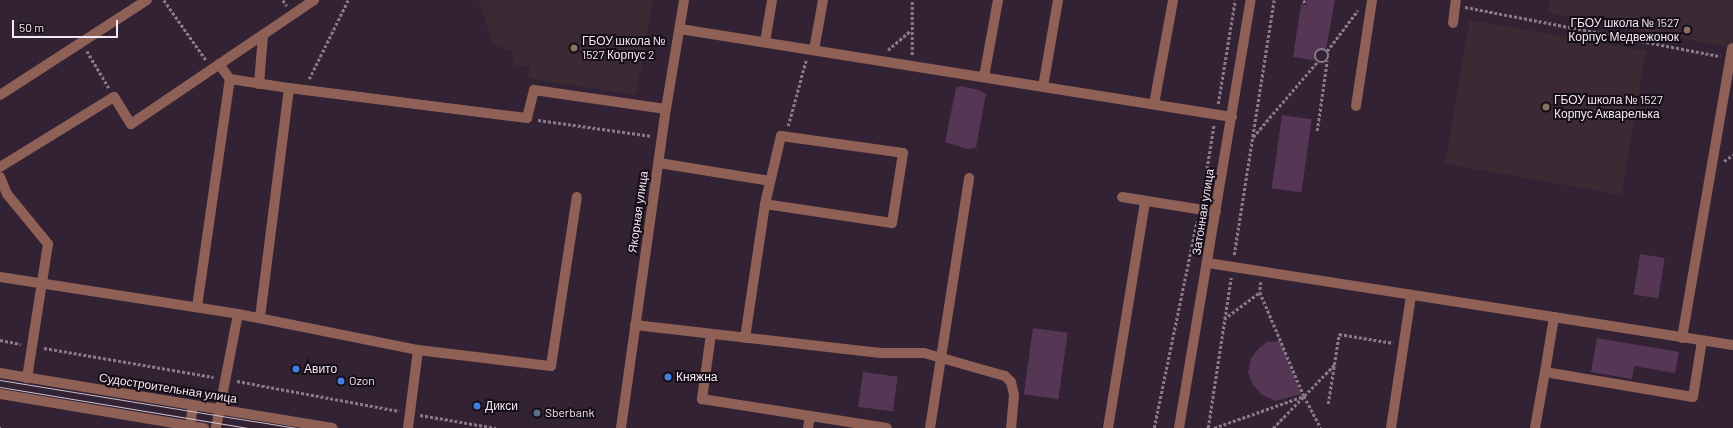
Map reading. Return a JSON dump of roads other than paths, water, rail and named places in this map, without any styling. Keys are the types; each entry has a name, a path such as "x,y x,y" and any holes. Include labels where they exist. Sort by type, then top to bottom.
{"street":[{"path":"0,94 147,0"},
{"path":"0,167 114,97 131,124 314,0"},
{"name":"Якорная улица","path":"621,428 666,109 684,0"},
{"path":"765,42 772,0"},
{"path":"812,50 822,0"},
{"path":"984,78 998,0"},
{"path":"1044,87 1058,0"},
{"path":"1154,104 1173,0"},
{"name":"Затонная улица","path":"1179,428 1208,263 1251,0"},
{"path":"1356,106 1372,0"},
{"path":"1453,23 1455,2"},
{"path":"680,29 1232,117"},
{"path":"258,84 263,35"},
{"path":"1682,338 1732,53"},
{"path":"215,67 230,79 258,84 528,118 534,90 666,109"},
{"path":"197,307 230,79"},
{"path":"260,318 289,88"},
{"path":"745,338 765,204 781,136 903,153 892,223 765,204"},
{"path":"659,163 770,181"},
{"path":"0,177 7,194 48,244 26,378"},
{"path":"930,428 942,359 969,178"},
{"path":"0,277 238,314 418,350 551,366 577,197"},
{"path":"1122,197 1216,212"},
{"path":"1108,428 1145,200"},
{"path":"1208,263 1733,346"},
{"path":"1391,428 1411,295"},
{"path":"216,428 224,379 238,314"},
{"path":"1535,428 1554,317"},
{"path":"635,325 880,353 924,353 1005,376 1011,382 1014,395 1011,428"},
{"path":"711,334 702,398 887,428"},
{"path":"1545,372 1693,397 1702,341"},
{"path":"408,428 418,350"},
{"name":"Судостроительная улица","path":"0,373 332,428"},
{"path":"0,394 190,427 204,428"},
{"path":"190,427 193,405"},
{"path":"808,428 810,416"}],"tram line":[{"path":"0,380 297,428"},
{"path":"0,387 247,428"}],"place":[{"name":"ГБОУ школа № 1527 Корпус Медвежонок","path":"1687,30"},
{"name":"ГБОУ школа № 1527 Корпус 2","path":"574,48"},
{"name":"ГБОУ школа № 1527 Корпус Акварелька","path":"1546,107"},
{"name":"Авито","path":"296,369"},
{"name":"Княжна","path":"668,377"},
{"name":"Ozon","path":"341,381"},
{"name":"Дикси","path":"477,406"},
{"name":"Sberbank","path":"537,413"}]}
